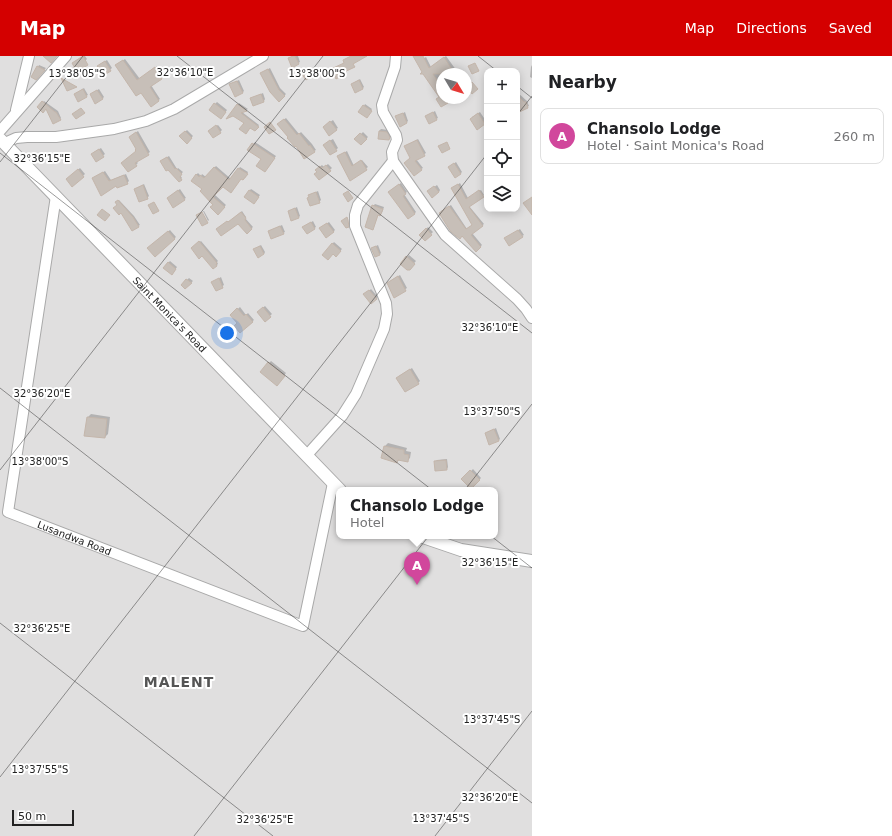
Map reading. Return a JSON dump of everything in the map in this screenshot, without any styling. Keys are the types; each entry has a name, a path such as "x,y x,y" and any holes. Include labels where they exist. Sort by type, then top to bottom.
{"street":[{"path":"16,113 30,56"},
{"path":"0,131 66,56"},
{"path":"3,141 27,137 56,137 114,129 146,121 174,109 263,56"},
{"path":"396,56 395,67 382,105 383,112 396,135 397,140 392,152 393,161 445,235 517,299 532,318"},
{"name":"Saint Monica's Road","path":"3,141 336,486"},
{"path":"307,455 342,416 356,394 384,329 387,314 386,302 355,226 355,215 358,205 393,161"},
{"name":"Lusandwa Road","path":"56,196 8,512 303,626 336,486"},
{"path":"429,539 461,550 532,561"}],"shaded area":[{"path":"0,56 532,56 532,836 0,836"}],"building":[{"path":"43,56 57,56 51,63"},
{"path":"83,56 88,65 77,72 72,63"},
{"path":"295,56 299,64 292,68 288,58"},
{"path":"351,56 367,56 353,64 355,67 342,73 343,75 336,79 331,69 344,63 343,60"},
{"path":"413,56 423,56 429,68 444,57 451,68 436,68 436,74 433,74 436,78 436,93 423,74 420,74 422,72"},
{"path":"123,60 137,80 155,67 162,79 150,87 159,101 151,107 141,93 136,96 115,65"},
{"path":"105,61 111,71 104,75 97,66"},
{"path":"475,63 479,71 472,74 472,68 469,68 468,66"},
{"path":"37,66 45,70 36,80 31,77"},
{"path":"308,68 313,75 306,80 301,73"},
{"path":"268,69 279,90 285,96 279,102 270,92 260,73"},
{"path":"61,78 77,87 67,91"},
{"path":"359,80 363,89 355,93 351,84"},
{"path":"237,81 243,93 235,97 229,84"},
{"path":"472,82 478,89 472,94"},
{"path":"83,89 87,97 78,102 74,94"},
{"path":"97,90 103,99 95,104 90,94"},
{"path":"261,94 264,102 253,106 250,98"},
{"path":"520,98 526,102 528,108 520,112"},
{"path":"42,101 56,112 61,120 53,124 46,109 43,113 37,107"},
{"path":"214,103 226,112 221,119 209,110"},
{"path":"237,104 247,111 241,113 259,127 255,131 250,128 246,134 239,129 244,123 233,116 226,119"},
{"path":"439,104 446,104 441,107"},
{"path":"363,105 372,111 367,118 358,112"},
{"path":"81,108 85,113 76,119 72,114"},
{"path":"433,112 437,120 429,124 425,116"},
{"path":"403,113 407,123 400,127 395,116"},
{"path":"478,113 484,125 477,130 470,119"},
{"path":"284,119 297,135 299,133 315,152 304,159 296,146 295,147 287,138 288,137 277,124"},
{"path":"330,121 337,130 329,136 323,127"},
{"path":"270,122 276,130 269,134 264,127"},
{"path":"216,125 221,133 213,138 208,131"},
{"path":"185,131 192,138 187,144 179,136"},
{"path":"379,131 387,132 390,137 389,140 378,139"},
{"path":"136,132 149,155 135,163 137,166 128,172 121,163 136,151 129,137"},
{"path":"360,133 367,139 361,145 354,139"},
{"path":"330,140 337,151 330,155 323,145"},
{"path":"417,140 425,156 415,161 422,170 414,176 404,163 410,158 404,146"},
{"path":"447,142 450,149 442,153 438,146"},
{"path":"252,143 275,158 265,172 256,166 261,159 247,150"},
{"path":"99,149 104,157 96,162 91,154"},
{"path":"345,152 352,166 361,160 367,170 350,181 337,156"},
{"path":"167,157 175,169 176,168 182,174 180,177 182,180 179,182 168,170 166,171 160,161"},
{"path":"454,163 461,174 455,178 448,167"},
{"path":"326,165 331,171 319,180 314,174 317,172 315,170 320,166 322,168"},
{"path":"214,167 229,180 238,168 248,174 243,180 241,179 231,193 223,187 213,197 225,207 218,215 210,207 213,205 200,191 202,189 191,181 196,174 199,177 200,175 204,178"},
{"path":"78,169 84,177 72,187 66,179"},
{"path":"103,172 109,181 124,175 128,184 117,188 116,186 101,196 92,178"},
{"path":"399,184 406,194 403,196 415,214 408,219 388,192"},
{"path":"458,184 466,199 479,190 484,197 469,207 483,226 471,235 481,247 476,252 462,236 460,239 451,232 439,213 449,206 466,229 472,225 451,188"},
{"path":"143,185 148,199 139,202 134,189"},
{"path":"434,186 439,192 432,198 427,191"},
{"path":"178,190 185,200 173,208 167,198"},
{"path":"249,190 259,197 254,204 244,197"},
{"path":"348,191 353,198 348,202 343,194"},
{"path":"316,192 320,203 310,206 307,198 309,197 308,195"},
{"path":"532,197 532,215 523,203"},
{"path":"118,200 133,217 139,227 132,231 121,213 119,215 113,208 117,205 115,202"},
{"path":"154,202 159,211 153,214 148,205"},
{"path":"372,205 383,209 380,216 378,215 373,230 365,227"},
{"path":"295,208 299,218 291,221 288,211"},
{"path":"102,209 110,215 105,221 97,215"},
{"path":"202,212 208,223 202,226 196,215"},
{"path":"241,212 252,229 247,234 238,224 221,236 216,229"},
{"path":"347,217 349,227 346,228 341,221"},
{"path":"311,222 315,229 307,234 302,227"},
{"path":"327,223 334,232 326,238 319,228"},
{"path":"280,226 284,234 271,239 268,231"},
{"path":"426,228 432,235 425,241 419,235"},
{"path":"518,230 523,237 509,246 504,238"},
{"path":"168,231 175,239 155,257 147,248"},
{"path":"199,241 217,263 217,266 213,269 202,256 199,259 191,248"},
{"path":"332,243 341,251 336,257 333,254 328,260 322,255"},
{"path":"260,246 264,254 258,258 253,249"},
{"path":"376,246 380,255 375,257 371,248"},
{"path":"406,256 415,264 410,270 407,270 400,264"},
{"path":"168,262 176,269 172,275 163,268"},
{"path":"398,276 406,291 394,298 387,283"},
{"path":"219,278 223,288 216,291 211,282"},
{"path":"186,279 192,283 185,289 181,285"},
{"path":"369,290 377,299 371,304 363,294"},
{"path":"263,307 271,317 265,322 257,312"},
{"path":"237,308 244,316 246,314 253,322 240,333 234,326 237,323 230,315"},
{"path":"268,362 285,376 277,386 260,372"},
{"path":"410,369 419,384 405,392 396,378"},
{"path":"87,417 107,419 105,438 84,436"},
{"path":"494,429 499,441 489,445 485,433"},
{"path":"384,446 404,450 404,454 409,455 408,462 398,460 397,463 381,458"},
{"path":"446,460 447,470 435,471 434,461"},
{"path":"470,470 480,480 473,487 469,487 461,479"}],"place":[{"name":"Chansolo Lodge","path":"417,585"}],"district":[{"name":"MALENT","path":"179,682"}]}
